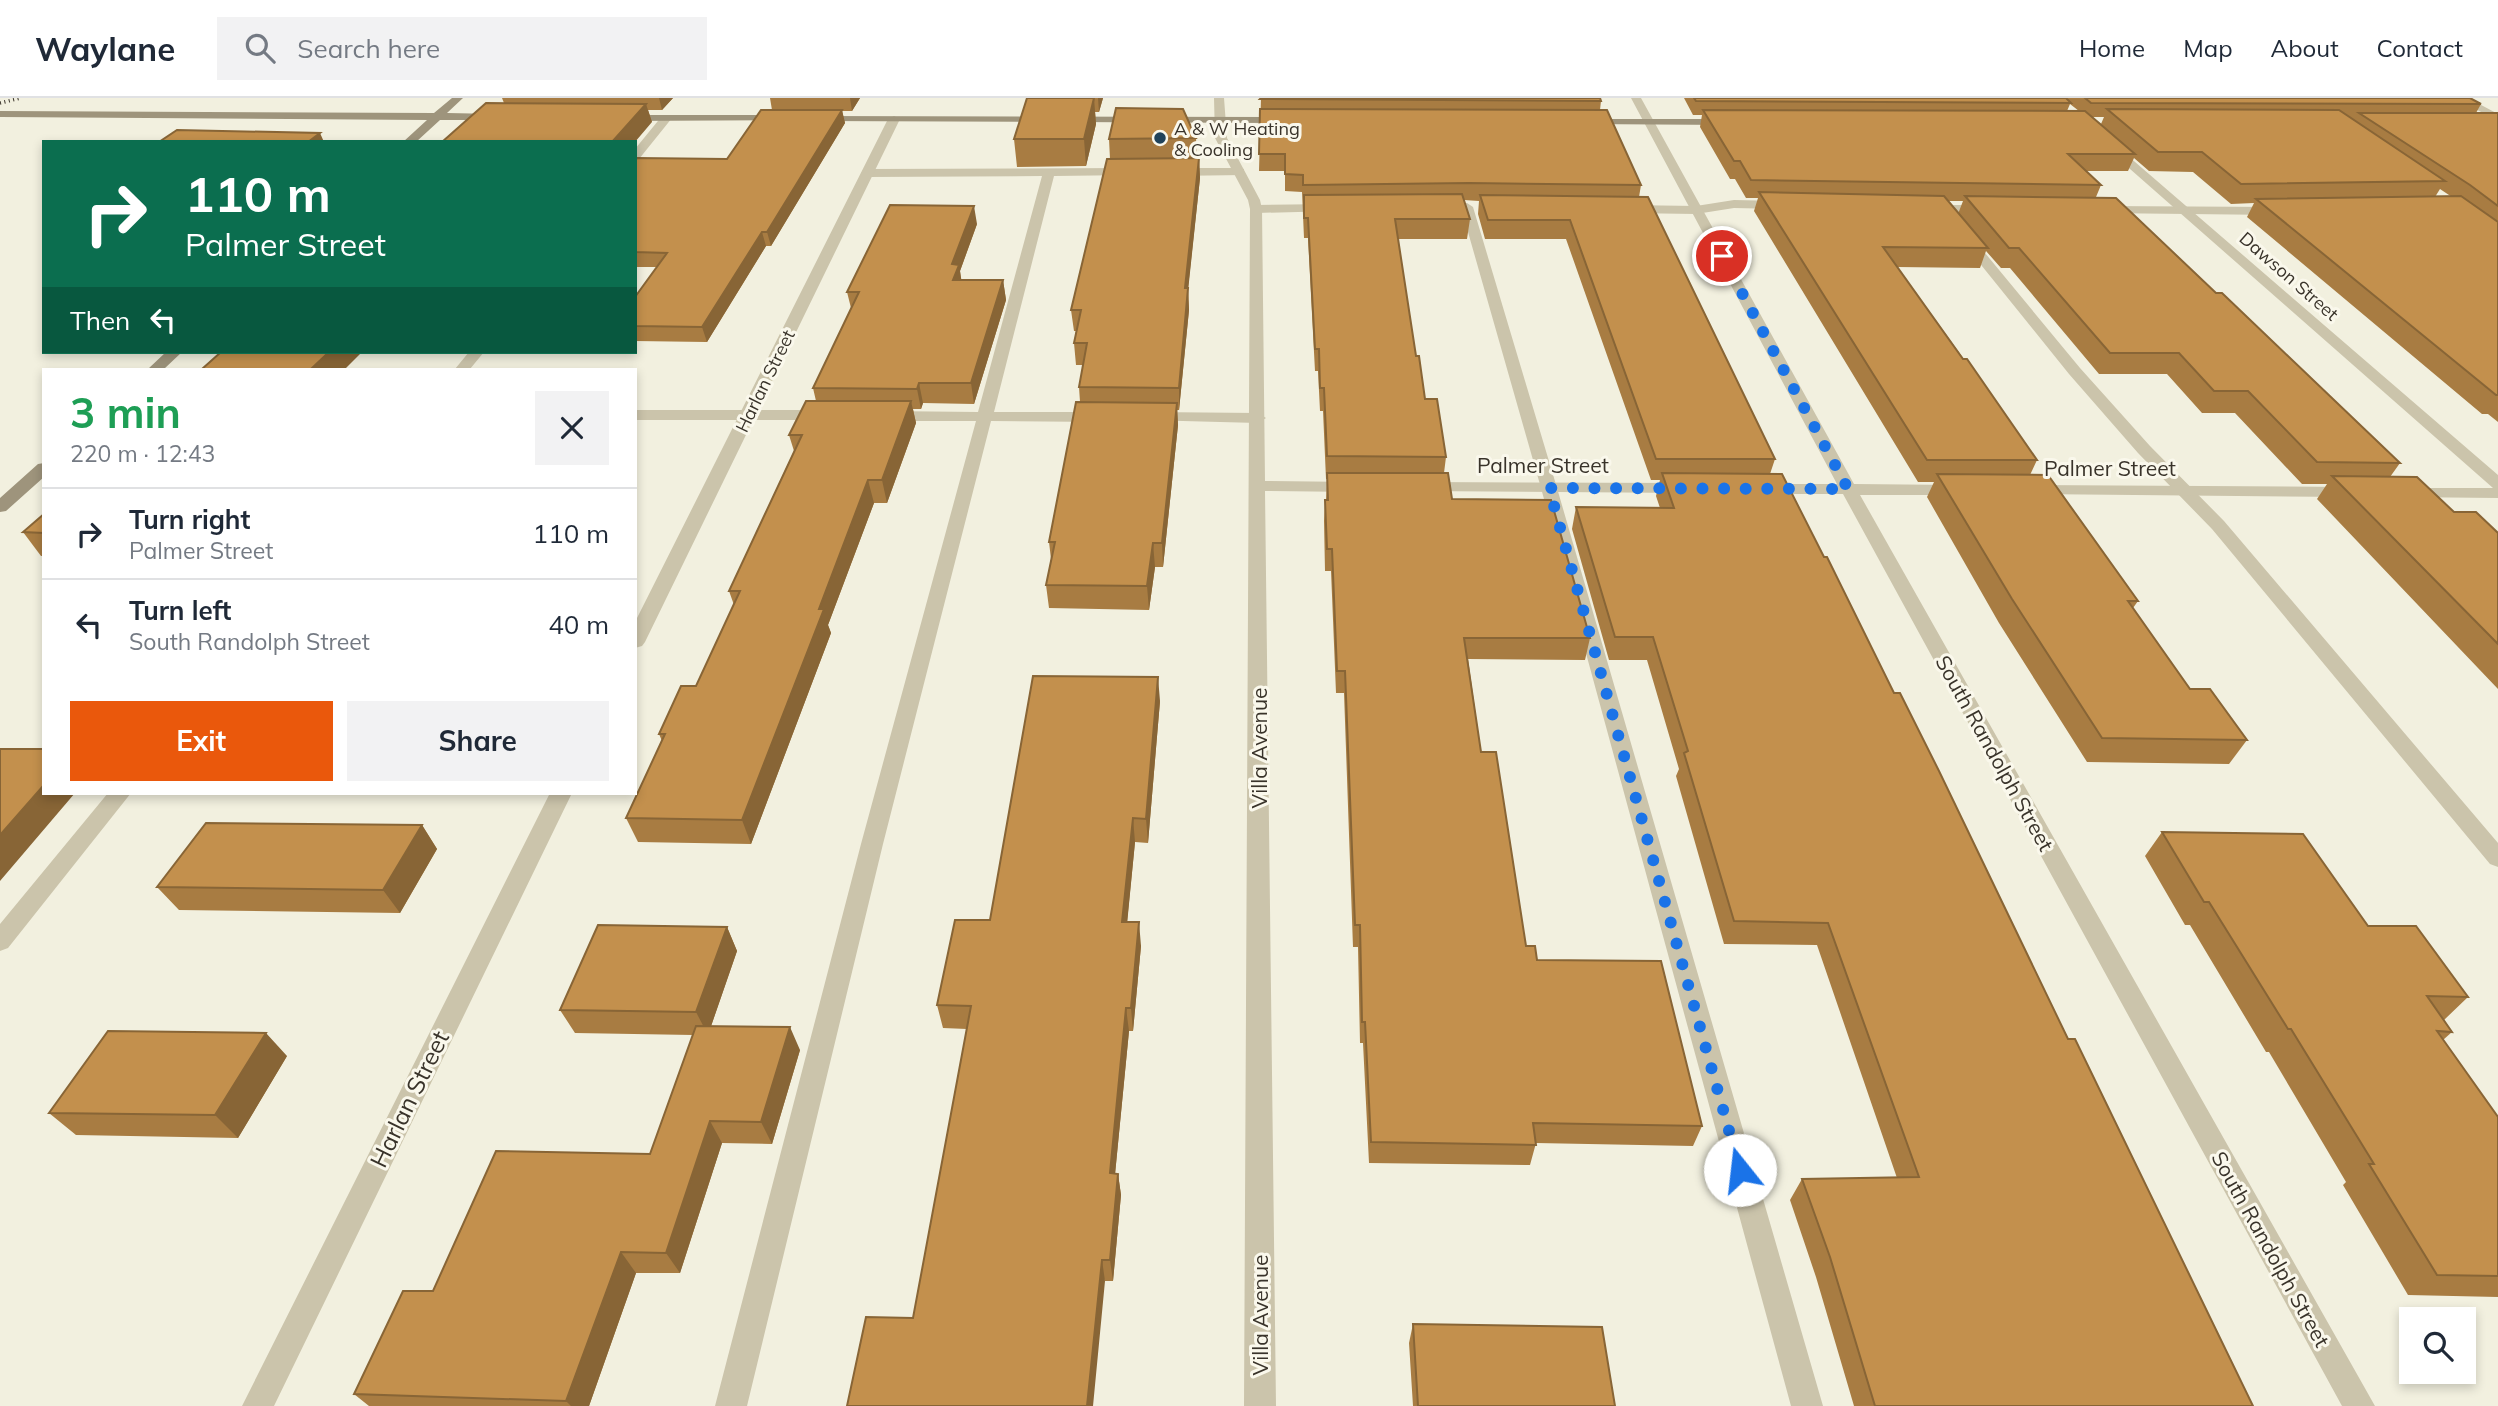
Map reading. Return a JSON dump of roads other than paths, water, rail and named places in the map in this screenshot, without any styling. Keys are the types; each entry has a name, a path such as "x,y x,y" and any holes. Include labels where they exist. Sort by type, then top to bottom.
{"street":[{"path":"411,140 458,98"},
{"name":"Villa Avenue","path":"1219,98 1221,138 1256,209 1261,1406"},
{"name":"South Randolph Street","path":"1636,98 1848,489 2358,1406"},
{"path":"2460,98 2498,118"},
{"path":"0,114 515,117"},
{"path":"607,118 1302,120"},
{"path":"637,154 666,118"},
{"name":"Harlan Street","path":"637,638 894,119"},
{"path":"1565,121 1744,122"},
{"path":"2484,124 2498,124"},
{"name":"Dawson Street","path":"2098,136 2498,484"},
{"path":"867,173 1240,172"},
{"path":"731,1406 872,844 1049,173"},
{"path":"1615,209 1696,210 1734,204 1803,206"},
{"path":"1412,208 1474,207 1549,488 1807,1406"},
{"path":"1256,209 1357,208"},
{"path":"2009,209 1935,209 2090,391 2182,491 2218,525 2498,858"},
{"path":"2091,210 2299,211"},
{"path":"156,368 172,354"},
{"path":"463,368 475,354"},
{"path":"637,415 836,415"},
{"path":"863,416 1258,418"},
{"path":"0,507 42,470"},
{"path":"1259,486 1371,487"},
{"name":"Palmer Street","path":"1399,487 1699,488"},
{"path":"1739,489 1973,490"},
{"name":"Palmer Street","path":"2015,490 2361,492"},
{"path":"2388,493 2498,494"},
{"path":"0,941 118,795"},
{"name":"Harlan Street","path":"258,1406 560,795"}],"railway":[{"path":"0,103 21,98"}],"place":[{"name":"A & W Heating & Cooling","path":"1160,138"}]}
